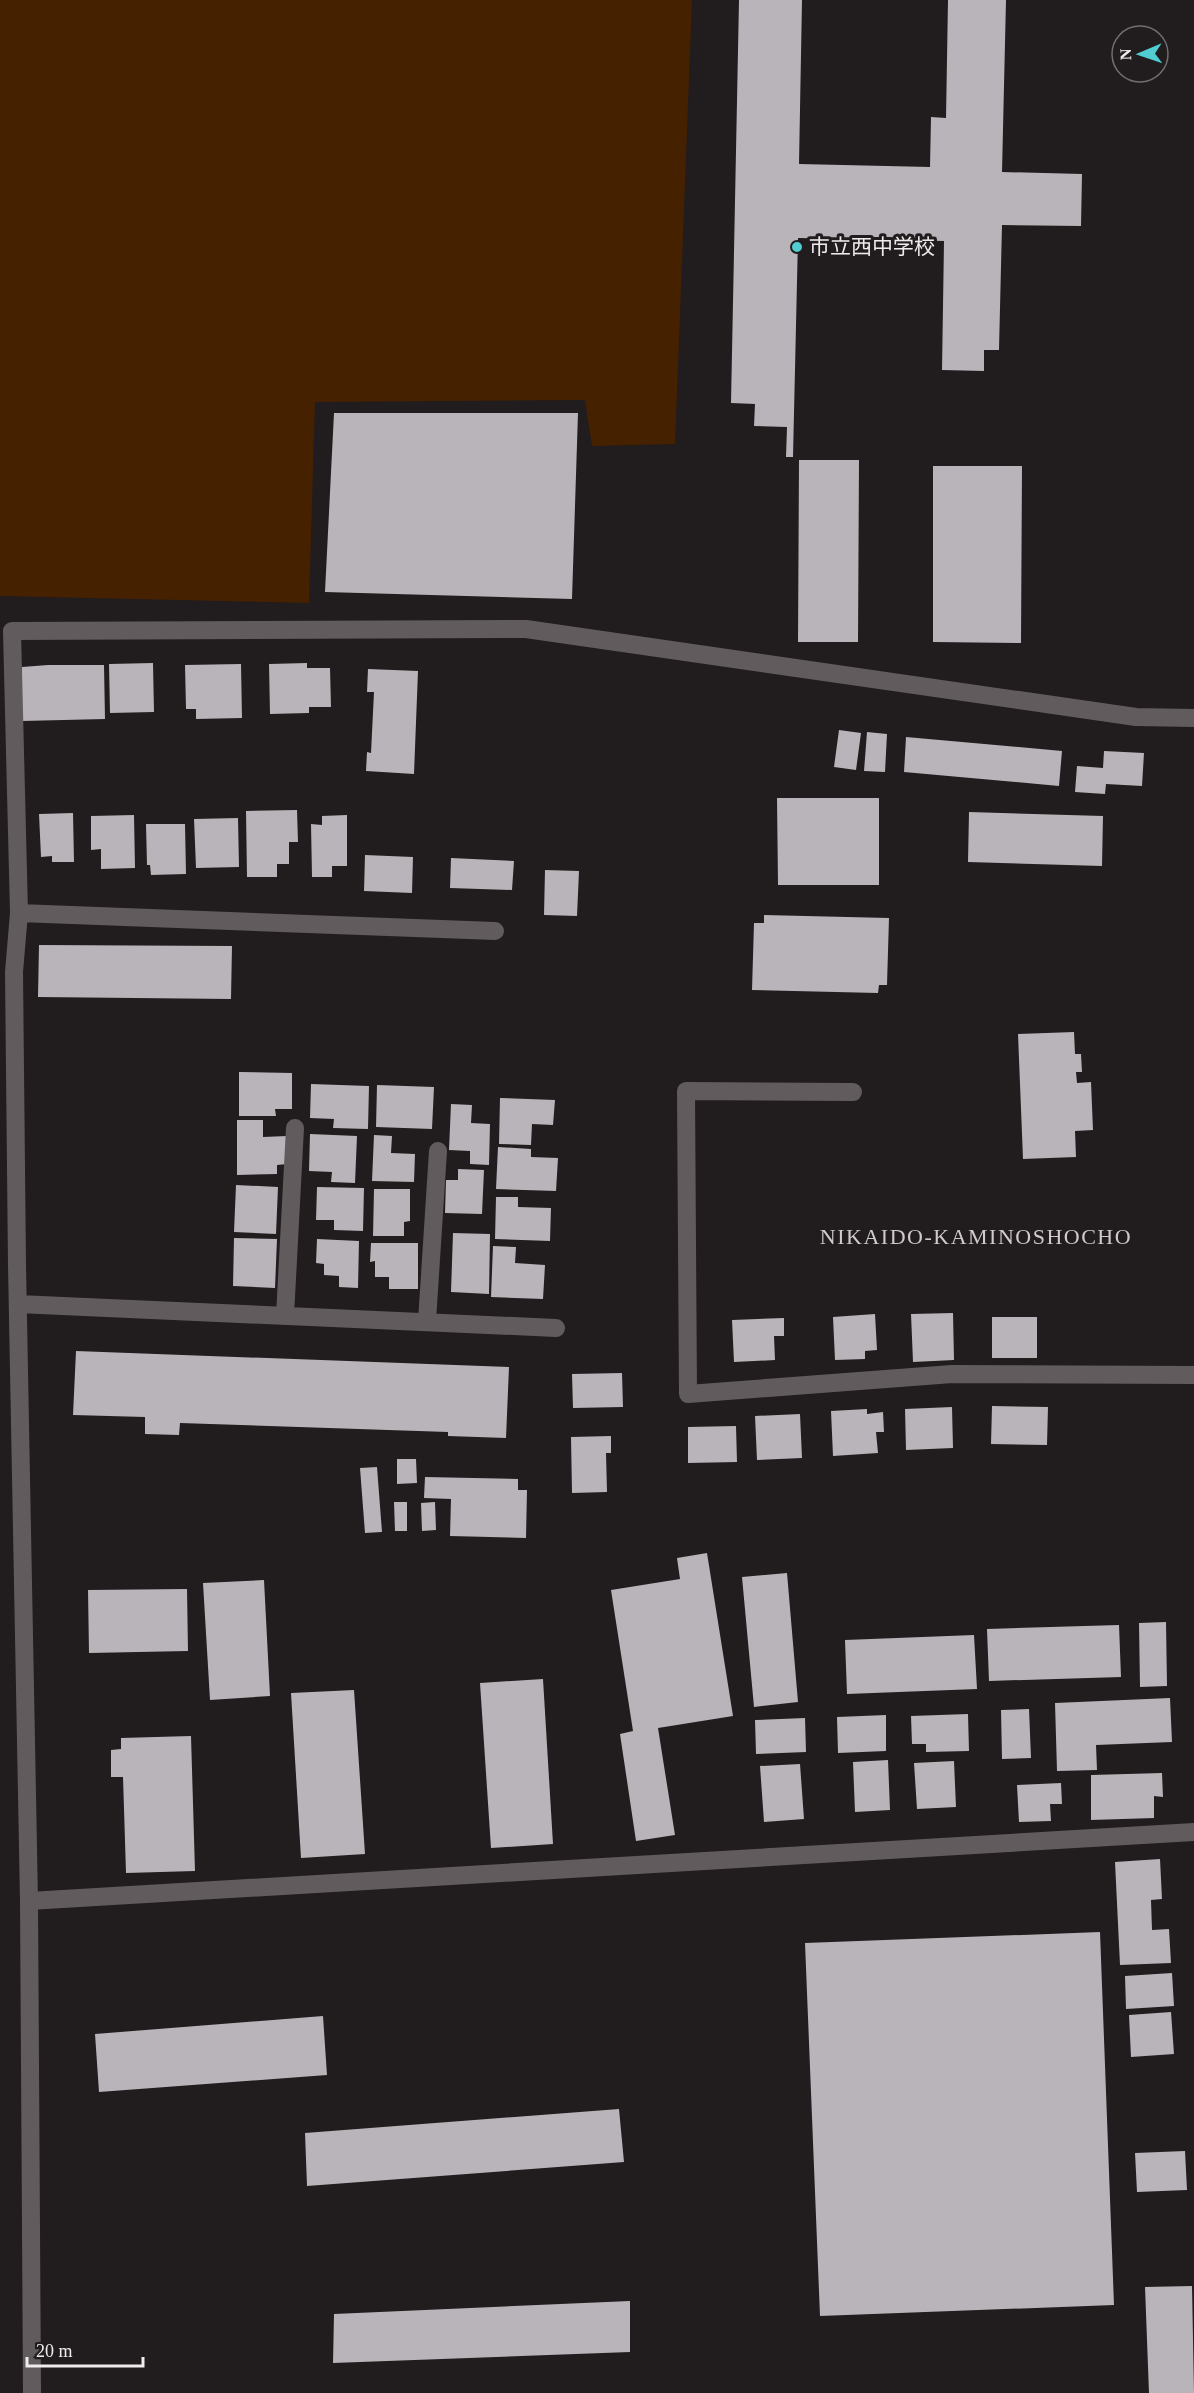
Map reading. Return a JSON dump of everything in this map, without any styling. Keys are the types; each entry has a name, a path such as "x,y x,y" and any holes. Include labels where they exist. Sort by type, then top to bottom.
{"street":[{"path":"32,2393 30,1900 14,972 20,913 12,630 526,628 1136,717 1194,718"},
{"path":"20,913 495,931"},
{"path":"853,1092 686,1091 688,1394 952,1374 1194,1375"},
{"path":"285,1316 295,1128"},
{"path":"427,1321 438,1151"},
{"path":"18,1304 556,1328"},
{"path":"30,1900 1194,1832"}],"shaded area":[{"path":"0,0 692,0 675,444 592,446 585,400 315,402 309,603 0,596"}],"building":[{"path":"739,0 802,0 799,164 930,167 931,117 946,118 948,0 1006,0 1002,172 1082,174 1081,226 1002,225 999,350 984,350 984,371 942,370 944,241 798,238 793,457 786,457 787,427 754,426 755,404 731,403"},
{"path":"334,413 578,413 572,599 325,592"},
{"path":"799,460 859,460 858,642 798,642"},
{"path":"933,466 1022,466 1021,643 933,642"},
{"path":"153,663 154,712 110,713 109,664"},
{"path":"307,663 307,668 330,668 331,707 309,707 309,713 270,714 269,664"},
{"path":"241,664 242,718 196,719 196,709 186,709 185,665"},
{"path":"104,665 105,719 22,721 22,667"},
{"path":"368,669 418,671 414,774 366,771 367,752 371,753 374,692 367,692"},
{"path":"839,730 861,733 856,770 834,767"},
{"path":"867,732 887,734 885,772 864,771"},
{"path":"906,737 1062,751 1059,786 904,772"},
{"path":"1104,751 1144,753 1142,786 1106,784 1105,794 1075,792 1077,766 1103,768"},
{"path":"777,798 879,798 879,885 778,885"},
{"path":"297,810 298,842 289,842 289,864 277,864 277,877 247,877 246,811"},
{"path":"969,812 1103,816 1102,866 968,862"},
{"path":"73,813 74,862 52,862 52,856 41,857 39,814"},
{"path":"134,815 135,868 101,869 101,849 91,850 91,816"},
{"path":"347,815 347,866 332,866 332,877 312,877 311,824 322,825 322,816"},
{"path":"238,818 239,867 196,868 194,819"},
{"path":"146,824 185,824 186,874 151,875 150,865 147,865"},
{"path":"365,855 413,857 412,893 364,891"},
{"path":"451,858 514,861 512,890 450,888"},
{"path":"545,870 579,871 577,916 544,915"},
{"path":"764,915 889,918 887,985 879,985 878,993 752,990 754,923 764,923"},
{"path":"39,945 232,946 231,999 38,997"},
{"path":"1074,1032 1075,1054 1081,1054 1082,1072 1076,1072 1077,1083 1091,1082 1093,1130 1075,1131 1076,1157 1023,1159 1018,1034"},
{"path":"239,1072 292,1073 292,1109 275,1109 276,1116 239,1116"},
{"path":"311,1084 369,1086 368,1129 333,1128 334,1119 310,1118"},
{"path":"377,1085 434,1087 432,1129 376,1127"},
{"path":"500,1098 555,1100 553,1125 532,1124 531,1145 499,1144"},
{"path":"451,1104 472,1105 471,1123 490,1124 489,1165 470,1164 470,1151 449,1150"},
{"path":"237,1120 263,1120 263,1137 287,1136 287,1164 277,1165 277,1174 237,1175"},
{"path":"310,1134 357,1136 355,1183 331,1182 332,1172 309,1171"},
{"path":"374,1135 392,1136 391,1153 415,1154 414,1182 372,1181"},
{"path":"498,1147 531,1149 531,1157 558,1158 556,1191 496,1189"},
{"path":"458,1169 484,1170 482,1214 445,1213 446,1180 458,1180"},
{"path":"236,1185 278,1187 276,1234 234,1232"},
{"path":"317,1187 364,1188 363,1231 334,1230 334,1220 316,1220"},
{"path":"374,1189 410,1189 410,1221 404,1222 404,1236 373,1236"},
{"path":"496,1197 518,1197 518,1207 551,1208 550,1241 495,1239"},
{"path":"453,1233 490,1234 489,1294 451,1292"},
{"path":"234,1238 277,1239 275,1288 233,1286"},
{"path":"317,1239 359,1241 358,1288 339,1287 339,1276 324,1275 324,1264 316,1263"},
{"path":"371,1243 418,1243 418,1289 389,1289 389,1277 375,1277 375,1261 370,1262"},
{"path":"493,1246 516,1247 515,1263 545,1265 543,1299 491,1297"},
{"path":"953,1313 954,1360 913,1362 911,1314"},
{"path":"875,1314 877,1350 865,1351 865,1359 835,1360 833,1317"},
{"path":"992,1317 1037,1317 1037,1358 992,1358"},
{"path":"784,1318 784,1336 774,1336 775,1360 734,1362 732,1320"},
{"path":"76,1351 509,1367 506,1438 448,1436 448,1432 180,1423 179,1435 145,1434 145,1417 73,1415"},
{"path":"622,1373 623,1407 573,1408 572,1374"},
{"path":"992,1406 1048,1407 1047,1445 991,1444"},
{"path":"952,1407 953,1448 906,1450 905,1409"},
{"path":"867,1409 867,1414 883,1412 884,1432 876,1432 878,1453 833,1456 831,1411"},
{"path":"800,1414 802,1458 757,1460 755,1416"},
{"path":"736,1426 737,1462 688,1463 688,1427"},
{"path":"611,1436 611,1453 606,1453 607,1492 572,1493 571,1437"},
{"path":"397,1459 416,1459 417,1483 397,1484"},
{"path":"377,1467 382,1532 365,1533 360,1468"},
{"path":"425,1477 518,1479 518,1490 527,1490 526,1538 450,1536 451,1499 424,1498"},
{"path":"394,1502 407,1502 407,1531 395,1531"},
{"path":"435,1502 436,1530 422,1531 421,1503"},
{"path":"707,1553 733,1716 658,1728 675,1835 636,1841 620,1734 633,1731 611,1590 680,1579 677,1558"},
{"path":"787,1573 798,1702 754,1707 742,1577"},
{"path":"264,1580 270,1696 210,1700 203,1583"},
{"path":"187,1589 188,1651 89,1653 88,1590"},
{"path":"1166,1622 1167,1686 1140,1687 1139,1623"},
{"path":"1119,1625 1121,1677 989,1681 987,1629"},
{"path":"974,1635 977,1689 847,1694 845,1640"},
{"path":"543,1679 553,1844 491,1848 480,1683"},
{"path":"354,1690 365,1854 301,1858 291,1693"},
{"path":"1170,1698 1172,1742 1096,1745 1097,1770 1057,1771 1055,1703"},
{"path":"1029,1709 1031,1758 1002,1759 1001,1710"},
{"path":"968,1714 969,1751 926,1752 926,1744 912,1744 911,1716"},
{"path":"886,1715 886,1751 838,1753 837,1717"},
{"path":"805,1718 806,1752 756,1754 755,1720"},
{"path":"191,1736 195,1871 126,1873 123,1777 111,1777 111,1750 121,1749 121,1738"},
{"path":"888,1760 890,1810 855,1812 853,1762"},
{"path":"954,1761 956,1807 917,1809 914,1763"},
{"path":"800,1764 804,1819 764,1822 760,1766"},
{"path":"1162,1773 1163,1797 1154,1796 1154,1818 1091,1820 1091,1775"},
{"path":"1061,1783 1062,1804 1050,1804 1051,1821 1019,1822 1017,1785"},
{"path":"1160,1859 1162,1899 1151,1900 1152,1930 1169,1929 1171,1963 1120,1965 1115,1862"},
{"path":"1100,1932 1114,2305 820,2316 805,1943"},
{"path":"1172,1973 1174,2006 1126,2009 1125,1976"},
{"path":"1171,2012 1174,2054 1131,2057 1129,2015"},
{"path":"323,2016 327,2075 99,2092 95,2034"},
{"path":"619,2109 624,2162 307,2186 305,2133"},
{"path":"1185,2151 1187,2190 1137,2192 1135,2153"},
{"path":"1192,2286 1194,2393 1149,2393 1145,2287"},
{"path":"630,2301 630,2352 333,2363 334,2314"}],"place":[{"name":"市立西中学校","path":"797,247"}],"district":[{"name":"NIKAIDO-KAMINOSHOCHO","path":"976,1236"}]}
